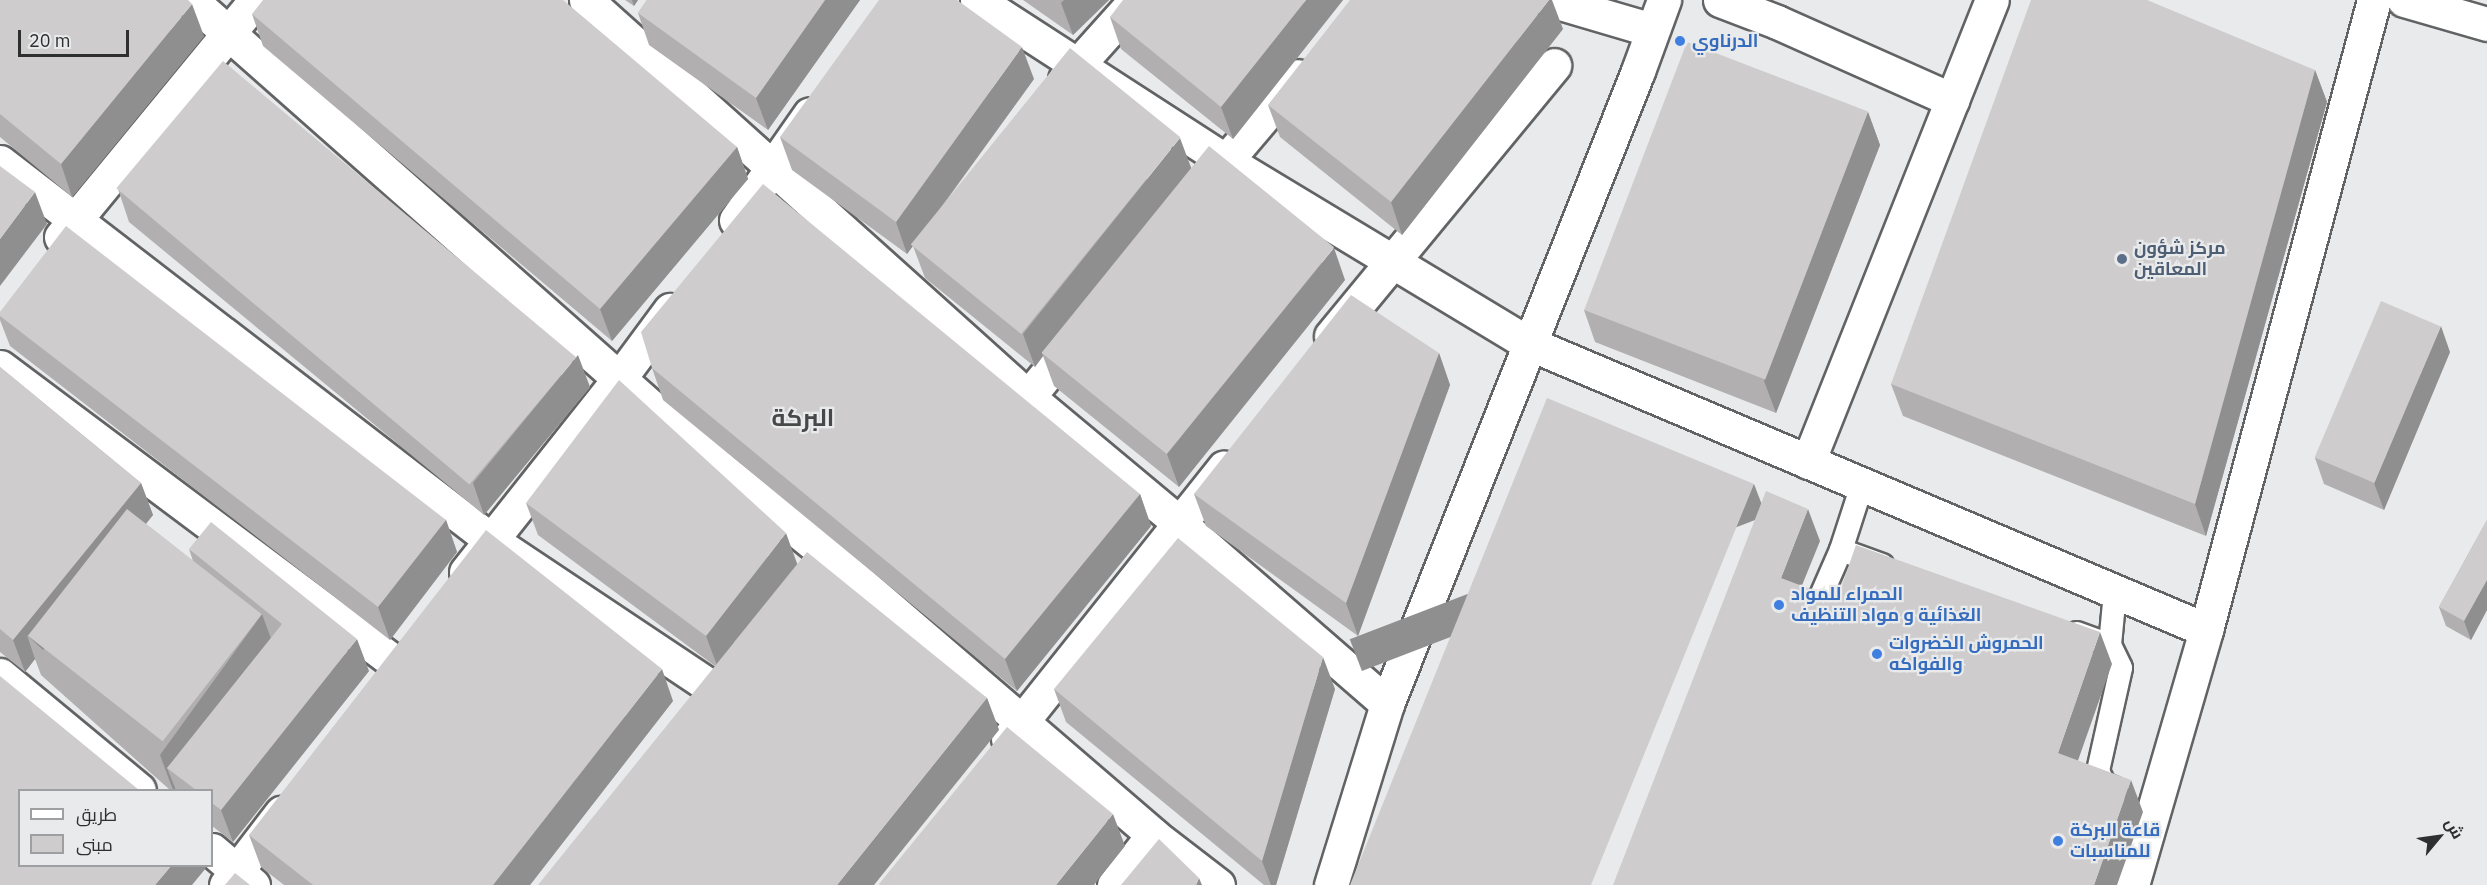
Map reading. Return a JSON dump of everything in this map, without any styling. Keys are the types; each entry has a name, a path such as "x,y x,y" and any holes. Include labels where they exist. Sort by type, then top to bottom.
{"street":[{"path":"191,0 719,467 829,556 1153,835 1218,885"},
{"path":"45,257 256,0"},
{"path":"586,0 775,167 900,284 1028,397 1179,523 1387,704"},
{"path":"977,0 1078,63 1226,161 1528,343 2206,630"},
{"path":"1050,98 1078,63 1136,0"},
{"path":"1331,885 1387,704 1528,343 1638,71 1658,15 1550,0"},
{"path":"1720,0 1781,11 1952,100"},
{"path":"1808,462 1992,0"},
{"path":"2132,885 2206,630 2374,0"},
{"path":"2404,0 2487,24"},
{"path":"639,45 657,18"},
{"path":"1196,196 1317,52"},
{"path":"1311,360 1554,65"},
{"path":"719,243 775,167 827,89"},
{"path":"0,162 491,540 717,691"},
{"path":"900,284 922,257"},
{"path":"450,593 619,380 685,290"},
{"path":"1028,397 1096,314"},
{"path":"0,367 395,663"},
{"path":"993,759 1245,442"},
{"path":"807,583 829,556"},
{"path":"374,692 416,637"},
{"path":"695,718 740,664"},
{"path":"0,675 139,789"},
{"path":"213,851 239,880 302,786"},
{"path":"1114,885 1153,835"}],"lane":[{"path":"1817,605 1841,550 1862,485"},
{"path":"1841,550 1908,574"},
{"path":"2115,592 2110,645 2121,668 2098,771 2104,784 2154,810"},
{"path":"2054,625 2110,645"}],"building":[{"path":"0,0 188,0 192,4 61,164 0,114"},
{"path":"263,0 563,0 737,147 600,309 252,14"},
{"path":"647,0 825,0 756,98 638,13"},
{"path":"879,0 957,0 1022,47 896,222 780,137"},
{"path":"1123,0 1306,0 1221,107 1110,17"},
{"path":"1350,0 1549,0 1391,202 1268,105"},
{"name":"مركز شؤون المعاقين","path":"2031,0 2147,0 2315,70 2195,504 1891,384"},
{"path":"1687,42 1868,112 1765,379 1584,310"},
{"path":"1070,48 1180,137 1021,334 911,245"},
{"path":"223,61 576,357 469,484 116,188"},
{"path":"1209,146 1334,247 1167,454 1042,353"},
{"path":"0,166 35,192 0,239"},
{"path":"763,184 1140,494 1005,659 652,368 641,332"},
{"path":"66,226 446,520 378,607 0,316 0,312"},
{"path":"1351,295 1439,353 1346,603 1194,494"},
{"path":"2381,301 2441,326 2374,483 2315,457"},
{"path":"0,367 141,483 13,640 0,629"},
{"path":"619,380 786,533 706,636 526,503"},
{"path":"1547,398 1754,484 1591,885 1350,885"},
{"path":"1766,491 1808,509 1781,578 1837,599 1856,545 2100,632 2058,753 2131,780 2094,885 1613,885"},
{"path":"127,509 262,614 163,741 28,636"},
{"path":"2487,520 2487,580 2464,621 2439,607"},
{"path":"211,522 357,639 221,810 213,804 213,789 195,789 167,768 282,624 189,549"},
{"path":"486,530 662,669 493,885 313,885 249,835"},
{"path":"1178,538 1323,657 1262,861 1054,689"},
{"path":"807,552 987,698 837,885 538,885"},
{"path":"0,676 138,789 18,789 18,867 170,867 155,885 0,885"},
{"path":"1007,727 1113,814 1056,885 880,885 879,884"},
{"path":"1159,839 1199,878 1196,885 1121,885"},
{"path":"235,873 250,885 225,885"}],"place":[{"name":"الدرناوي","path":"1680,41"},
{"name":"مركز شؤون المعاقين","path":"2122,259"},
{"name":"الحمراء للمواد الغذائية و مواد التنظيف","path":"1779,605"},
{"name":"الحمروش الخضروات والفواكه","path":"1877,654"},
{"name":"قاعة البركة للمناسبات","path":"2058,841"}],"district":[{"name":"البركة","path":"803,418"}]}
